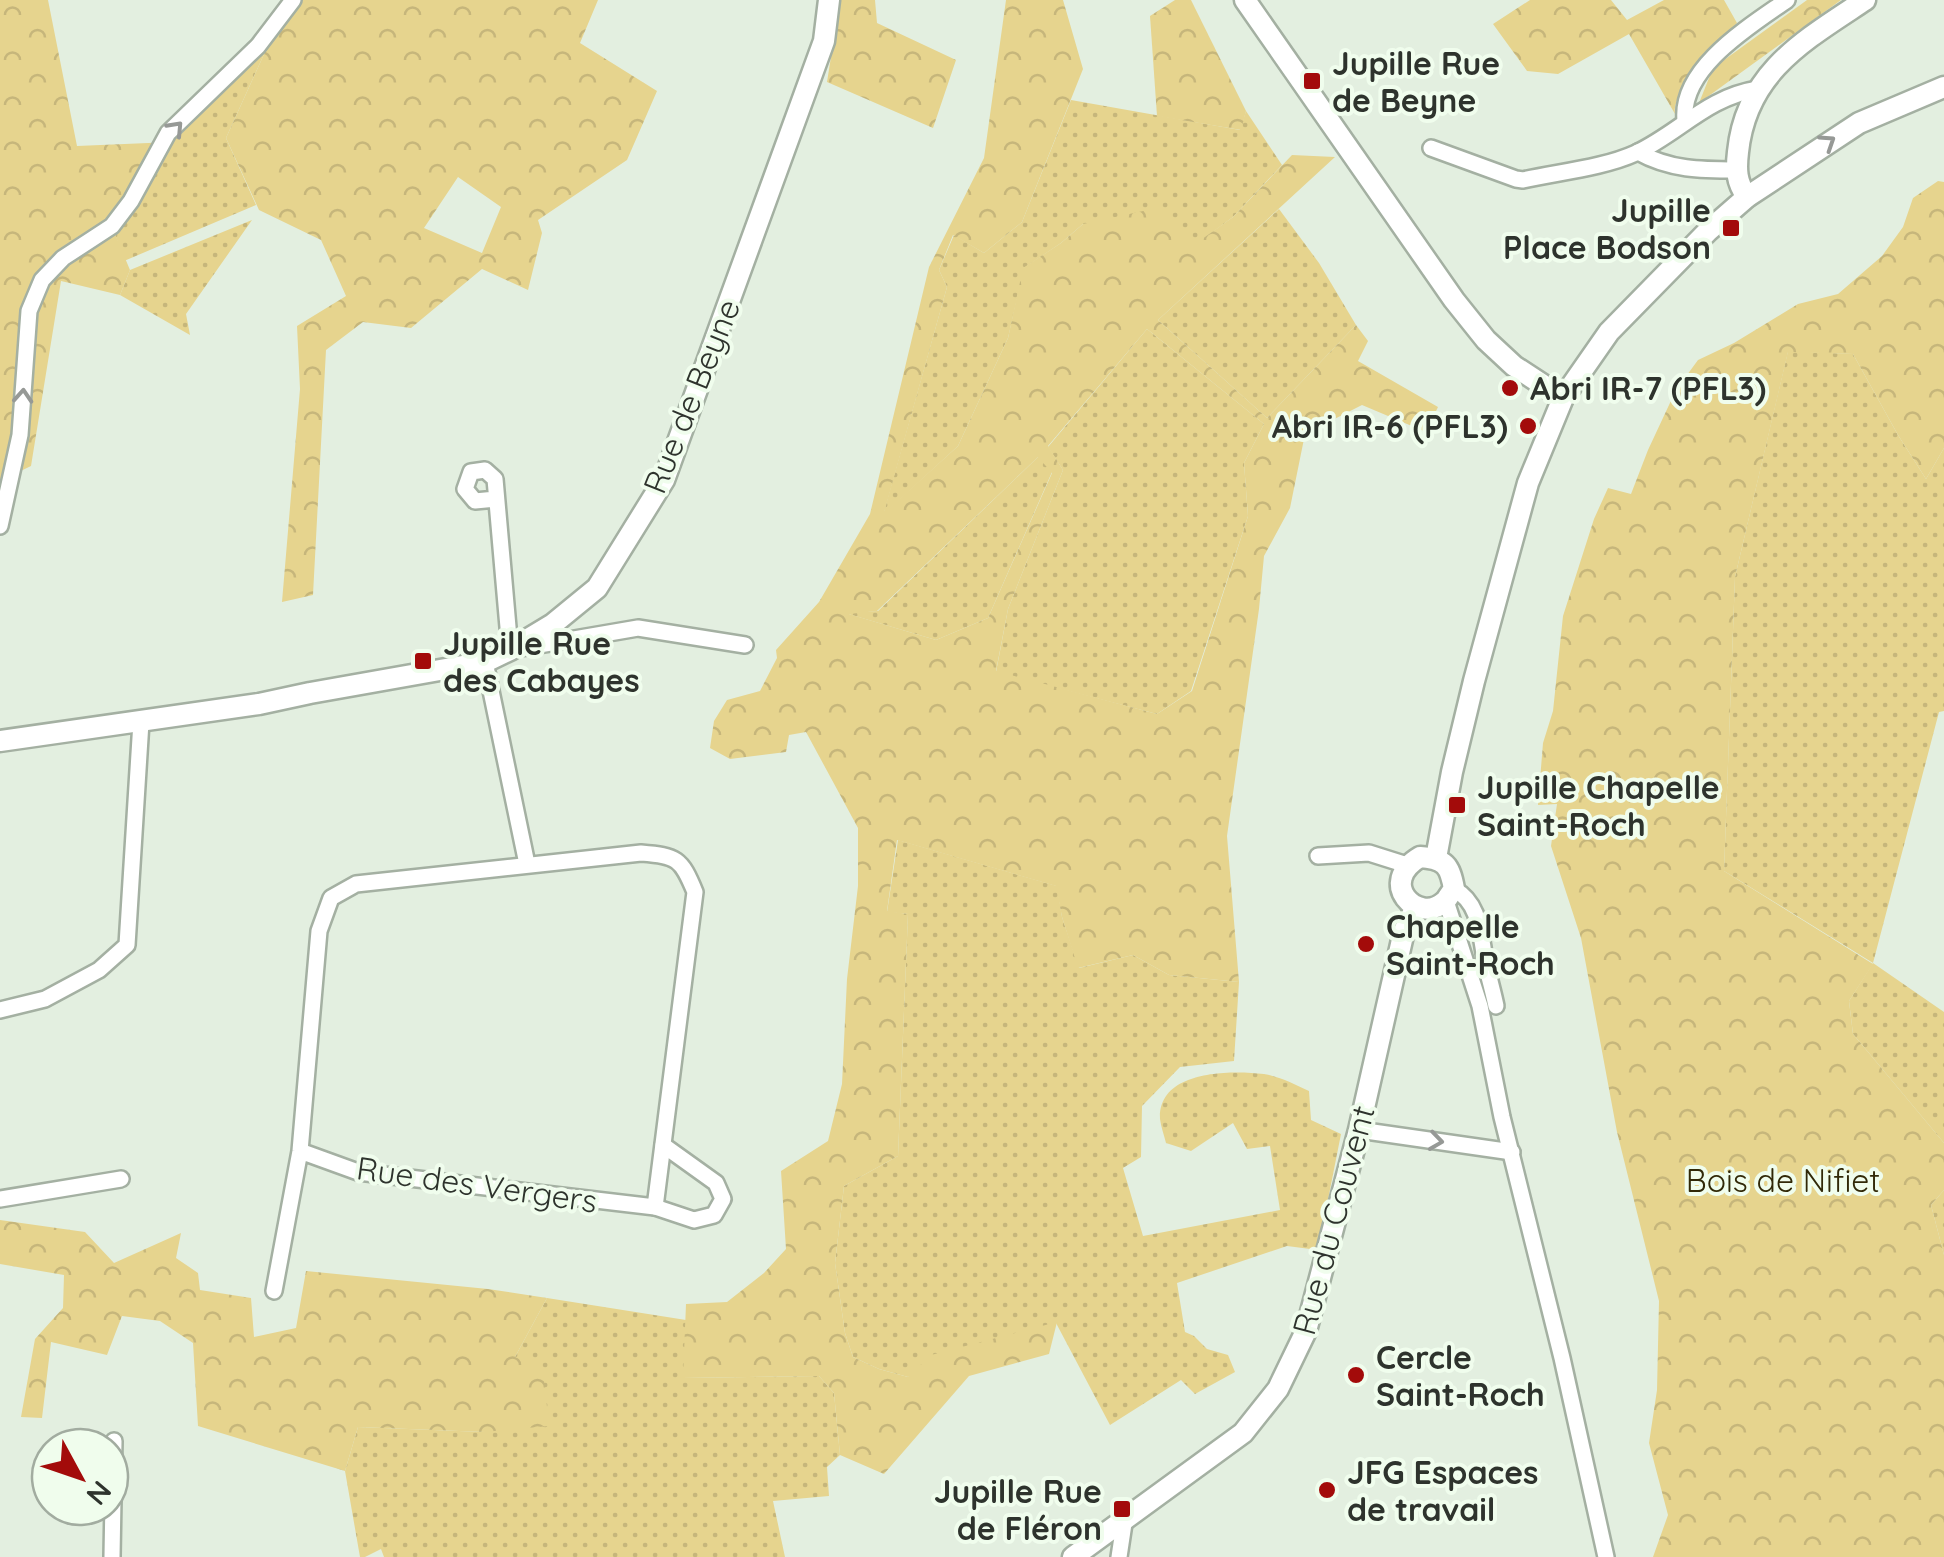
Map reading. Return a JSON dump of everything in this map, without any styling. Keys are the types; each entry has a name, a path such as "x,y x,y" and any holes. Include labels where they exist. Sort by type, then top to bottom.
{"street":[{"path":"0,526 20,435 29,311 42,280 62,258 112,226 131,201 168,133 258,46 293,0"},
{"name":"Rue de Beyne","path":"0,741 260,704 485,662 553,624 596,588 664,480 824,41 829,0"},
{"path":"1245,0 1486,340 1514,366 1564,398"},
{"path":"1685,120 1684,108 1690,91 1706,66 1728,42 1787,0"},
{"path":"1747,197 1737,170 1742,126 1758,89 1799,44 1865,0"},
{"path":"1436,858 1474,680 1528,483 1564,398 1609,332 1747,197 1859,123 1944,88"},
{"path":"1431,148 1523,180 1618,160 1739,92 1758,89"},
{"path":"1638,152 1658,164 1737,170"},
{"path":"496,499 510,650 638,628 746,645"},
{"path":"485,662 527,864"},
{"path":"0,1010 45,999 99,970 128,945 141,722"},
{"path":"274,1292 300,1151 318,931 331,898 356,884 641,853 668,855 685,868 694,892 655,1208"},
{"path":"1318,856 1369,853 1407,865"},
{"path":"1496,1006 1481,929 1464,894 1450,895 1428,909 1416,907 1404,896 1400,880 1407,865 1420,857 1436,858 1451,874 1450,895 1480,1006 1502,1117 1606,1557"},
{"name":"Rue du Couvent","path":"1073,1557 1243,1434 1278,1389 1306,1331 1360,1130 1404,931 1416,907"},
{"path":"1360,1130 1512,1152"},
{"name":"Rue des Vergers","path":"300,1151 358,1172 655,1208 694,1220 714,1215 723,1199 716,1183 663,1145"},
{"path":"0,1199 121,1179"},
{"path":"1119,1557 1125,1517"},
{"path":"112,1557 113,1527"}],"green space":[{"path":"0,0 48,0 77,146 172,142 115,234 130,270 120,295 61,281 31,466 0,481"},
{"path":"299,0 598,0 580,43 657,91 627,160 538,220 542,233 528,290 482,269 411,328 363,322 326,350 313,595 282,602 300,389 297,326 346,296 321,240 259,210 226,138 265,52","holes":["458,177 501,207 482,253 424,228"]},
{"path":"840,0 875,0 877,23 956,60 933,128 827,82"},
{"path":"1006,0 1063,0 1083,69 1022,222 984,253 953,235 939,270 947,287 884,513 958,446 1008,338 1023,268 1083,224 1157,208 1191,247 1233,217 1292,155 1335,157 1158,320 1267,418 1356,325 1368,341 1358,361 1438,407 1426,432 1362,405 1305,434 1290,508 1264,556 1227,836 1239,982 1169,975 1133,955 1078,968 1056,886 897,840 887,911 908,914 898,1156 844,1186 835,1263 845,1333 853,1357 908,1377 931,1355 1057,1322 1049,1354 969,1376 884,1474 840,1455 834,1393 819,1376 683,1378 686,1304 727,1302 764,1273 786,1249 781,1171 828,1141 842,1084 847,979 858,886 858,828 806,732 789,735 786,752 730,759 710,748 714,721 727,700 760,691 777,658 776,650 819,602 870,514 929,267 984,158","holes":["1147,329 1264,424 1244,463 1248,516 1192,691 1157,714 996,671 1008,609 1063,470 1048,446","1038,457 1052,473 988,618 936,640 849,614 877,611"]},
{"path":"1175,0 1191,0 1246,111 1241,130 1157,116 1150,16"},
{"path":"1530,0 1611,0 1627,20 1664,0 1724,0 1737,23 1689,79 1675,114 1629,34 1558,74 1527,71 1493,24"},
{"path":"1807,0 1841,0 1699,103 1713,68"},
{"path":"265,52 226,138 256,205 124,261 115,234 172,142"},
{"path":"1071,100 1240,130 1246,111 1282,165 1233,217 1191,248 1083,224 1024,268 1008,338 958,446 883,515 947,287 939,270 954,235 984,253 1022,222"},
{"name":"Bois de Nifiet","path":"1938,181 1944,182 1944,448 1926,479 1853,354 1788,352 1735,577 1724,871 1873,964 1849,1001 1853,1034 1944,1143 1944,1190 1931,1205 1944,1255 1944,1557 1653,1557 1668,1515 1649,1443 1657,1390 1659,1301 1617,1132 1581,938 1551,846 1557,804 1538,805 1543,743 1553,711 1563,616 1608,488 1631,494 1676,390 1698,360 1798,304 1838,294 1882,256 1903,227 1913,198"},
{"path":"1279,209 1319,263 1356,325 1267,418 1158,320"},
{"path":"252,220 186,314 190,335 120,295 130,270"},
{"path":"1147,329 1264,424 1244,463 1248,516 1191,691 1157,714 996,672 1008,609 1063,470 1048,447"},
{"path":"1788,351 1853,354 1926,479 1944,448 1944,711 1939,712 1873,963 1724,871 1735,577"},
{"path":"1039,456 1052,472 988,618 936,640 845,613 878,611"},
{"path":"898,840 1057,886 1062,917 1079,968 1133,955 1169,975 1239,982 1234,1061 1180,1067 1142,1106 1141,1157 1123,1168 1143,1236 1280,1210 1270,1146 1247,1149 1233,1123 1191,1151 1166,1143 1160,1119 1162,1103 1183,1082 1233,1072 1276,1077 1309,1091 1311,1120 1341,1134 1318,1250 1287,1246 1177,1283 1185,1332 1207,1349 1228,1355 1235,1372 1195,1394 1181,1380 1110,1425 1056,1323 908,1377 853,1357 845,1333 835,1263 844,1186 898,1156 908,914 887,912"},
{"path":"1873,963 1944,1012 1944,1143 1853,1034 1849,1001"},
{"path":"1944,1190 1944,1255 1931,1205"},
{"path":"0,1220 85,1232 114,1263 181,1233 176,1258 198,1273 200,1290 251,1298 254,1337 296,1328 306,1271 547,1298 515,1357 543,1369 549,1426 484,1432 358,1427 345,1471 198,1426 193,1343 160,1321 122,1316 107,1355 51,1342 42,1418 21,1417 35,1339 63,1308 64,1275 0,1264"},
{"path":"547,1298 686,1320 684,1378 819,1376 834,1393 840,1455 827,1467 829,1496 773,1501 785,1557 384,1557 381,1549 360,1557 345,1471 358,1427 484,1432 515,1357"}],"place":[{"name":"Jupille Rue de Beyne","path":"1312,81"},
{"name":"Jupille Place Bodson","path":"1731,228"},
{"name":"Abri IR-7 (PFL3)","path":"1510,388"},
{"name":"Abri IR-6 (PFL3)","path":"1528,426"},
{"name":"Jupille Rue des Cabayes","path":"423,661"},
{"name":"Jupille Chapelle Saint-Roch","path":"1457,805"},
{"name":"Chapelle Saint-Roch","path":"1366,944"},
{"name":"Cercle Saint-Roch","path":"1356,1375"},
{"name":"JFG Espaces de travail","path":"1327,1490"},
{"name":"Jupille Rue de Fléron","path":"1122,1509"}]}
